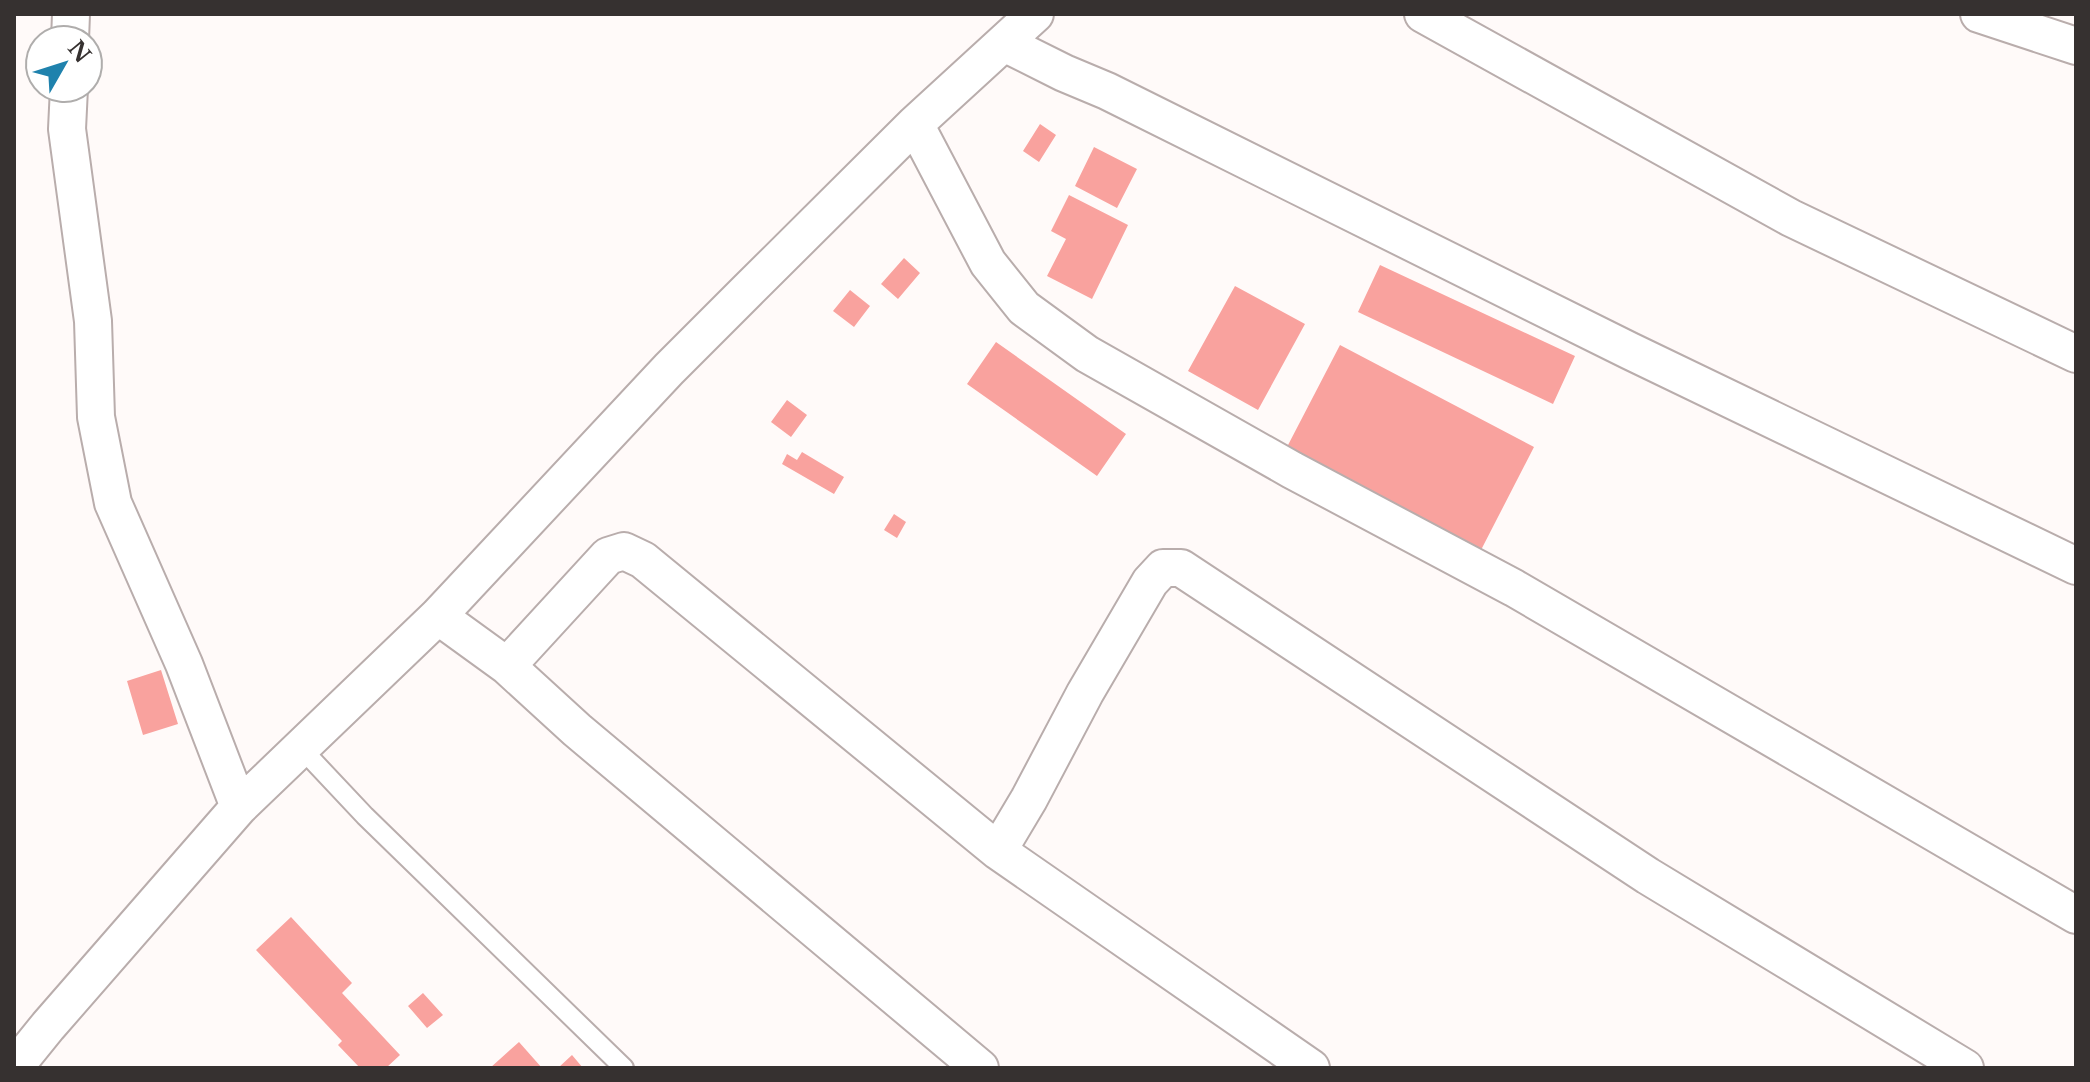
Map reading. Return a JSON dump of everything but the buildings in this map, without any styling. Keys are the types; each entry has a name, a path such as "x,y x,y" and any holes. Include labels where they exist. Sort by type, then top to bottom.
{"street":[{"path":"14,1068 239,807 438,616 669,369 915,124 1035,14"},
{"path":"1423,14 1791,218 2076,354"},
{"path":"1979,14 2076,46"},
{"path":"1004,43 2076,566"},
{"path":"68,104 67,129 93,321 96,417 113,503 184,664 239,807"},
{"path":"915,124 988,263 1024,308 1087,354 1292,470 1514,588 2076,915"},
{"path":"507,666 608,556 624,551 643,560 998,851 1311,1068"},
{"path":"998,851 1150,582 1163,568 1181,568 1648,876 1965,1068"},
{"path":"438,616 507,666 587,739 980,1068"}],"lane":[{"path":"301,748 365,816 624,1068"}]}
